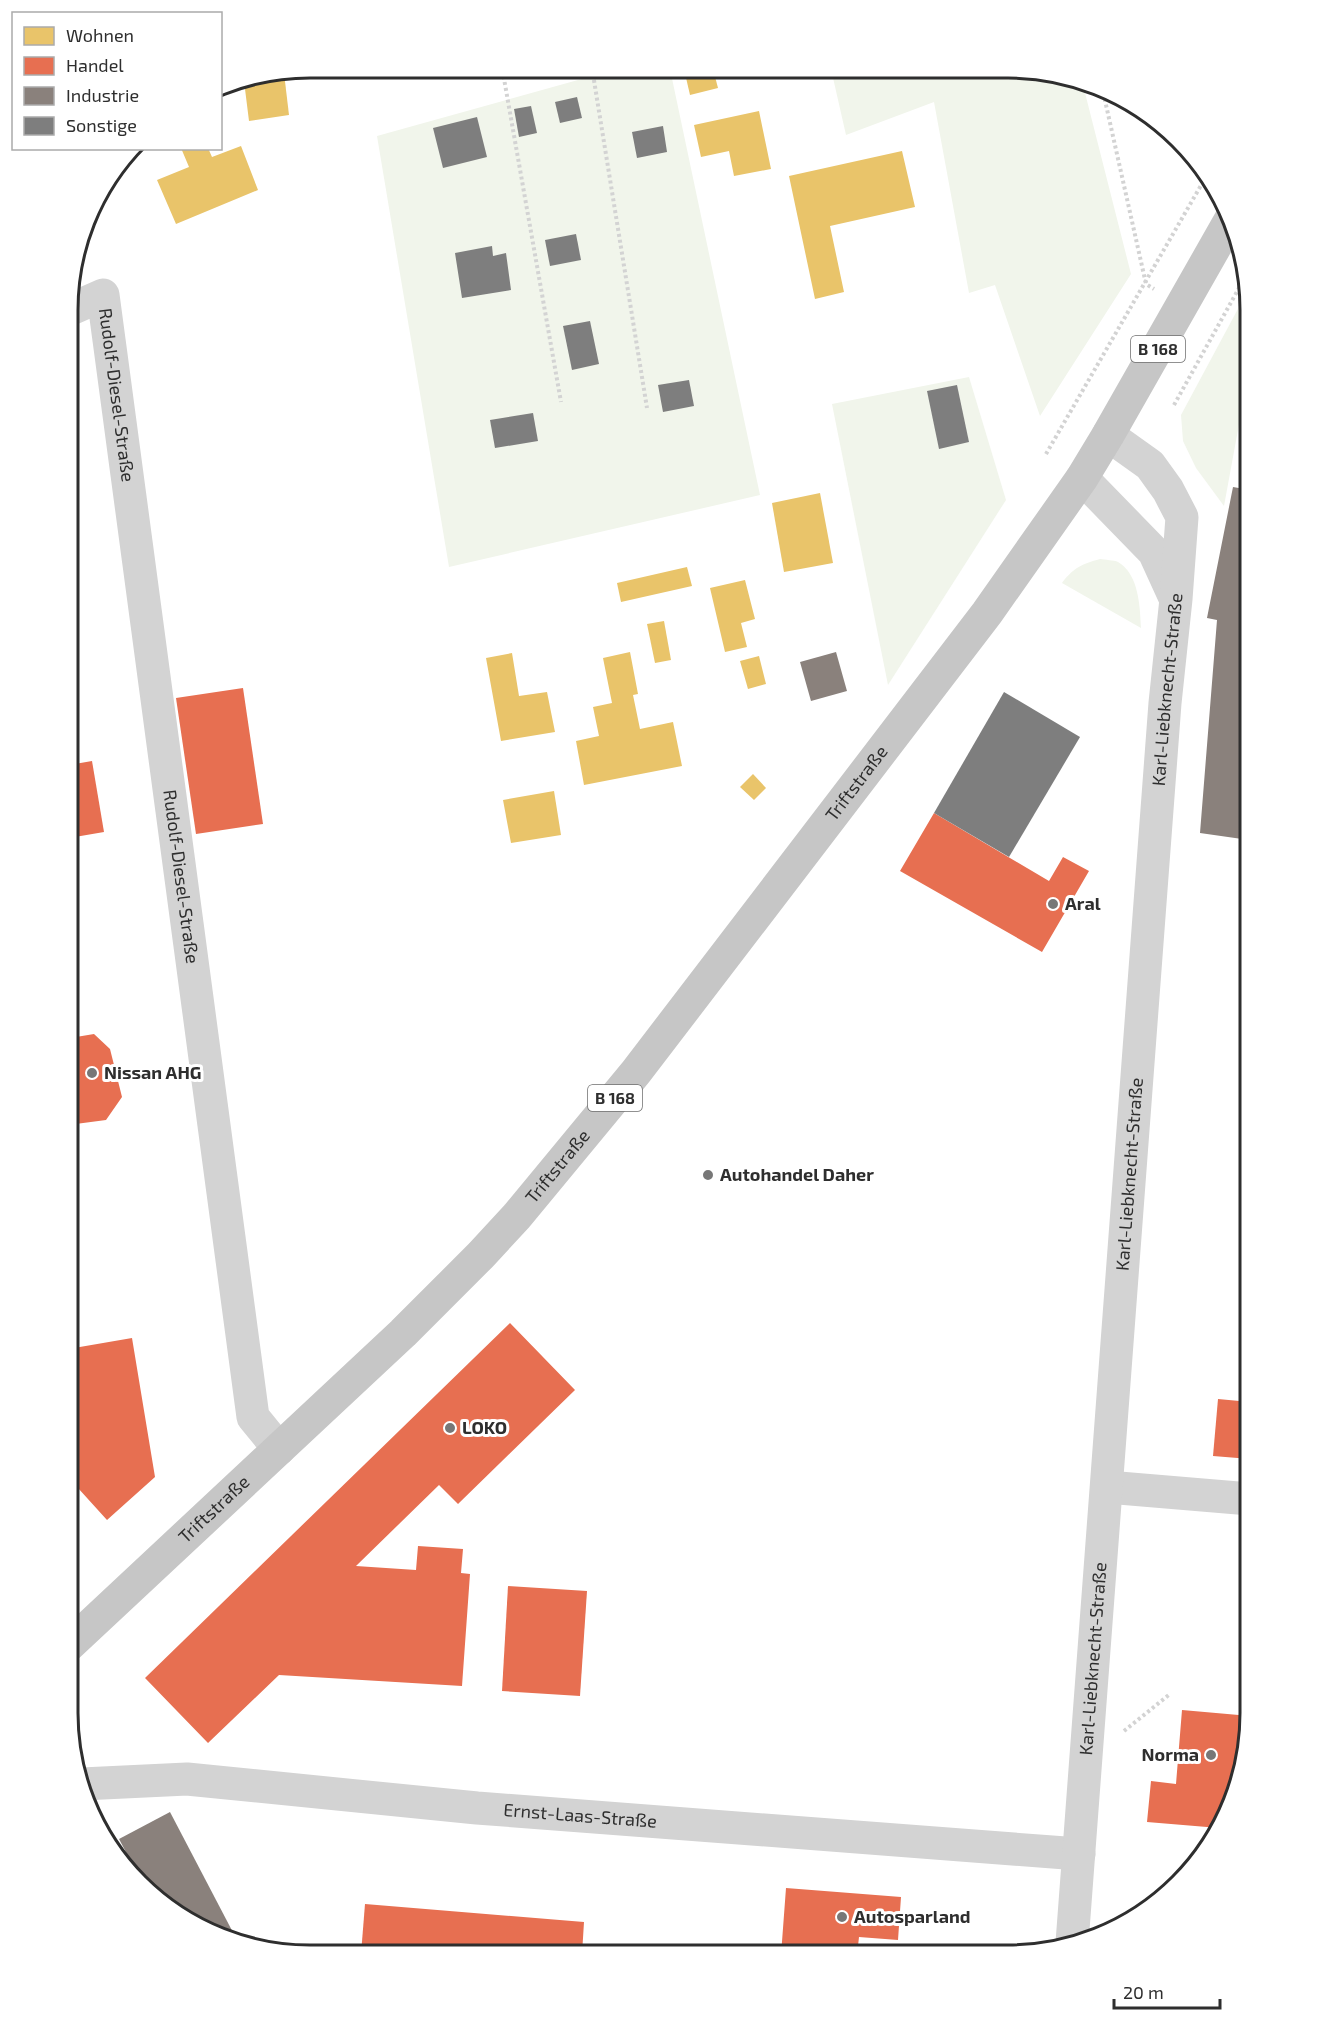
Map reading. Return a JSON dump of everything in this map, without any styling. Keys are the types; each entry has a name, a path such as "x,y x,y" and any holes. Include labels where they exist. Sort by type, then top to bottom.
{"main road":[{"name":"B 168","path":"1082,478 1225,229"},
{"name":"Triftstraße","path":"78,1637 403,1333 525,1207 636,1072 826,825 987,613 1082,478"}],"street":[{"name":"Rudolf-Diesel-Straße","path":"78,306 103,295 253,1417 279,1449"},
{"name":"Karl-Liebknecht-Straße","path":"1072,1936 1165,703 1182,517 1168,490 1150,465 1108,435"},
{"path":"1082,478 1154,552 1176,599"},
{"path":"1107,1487 1240,1498"},
{"name":"Ernst-Laas-Straße","path":"89,1784 187,1779 477,1808 1079,1854"}],"path":[{"path":"504,78 561,402"},
{"path":"594,78 647,408"},
{"path":"1105,100 1146,284 1181,309"},
{"path":"1046,454 1202,183"},
{"path":"1174,405 1239,288"},
{"path":"1118,1735 1170,1694"}],"shaded area":[{"path":"585,78 672,78 760,495 449,567 377,136"},
{"path":"833,78 1023,78 1053,82 1085,91 1131,274 1040,416 995,285 969,293 934,102 846,135"},
{"path":"1240,305 1240,419 1224,506 1196,468 1183,441 1181,415"},
{"path":"969,377 1006,500 888,685 832,404"},
{"path":"1100,559 1118,562 1130,574 1137,592 1141,628 1062,583 1078,567"}],"building: Wohnen":[{"path":"686,78 715,78 718,88 690,95"},
{"path":"285,79 289,115 249,121 245,87"},
{"path":"759,111 771,169 734,176 729,151 701,157 694,125"},
{"path":"241,146 258,190 176,224 157,180 189,167 182,150 209,150 212,157"},
{"path":"902,151 915,207 830,226 844,292 815,299 789,176"},
{"path":"820,493 833,563 784,572 772,503"},
{"path":"687,567 692,586 621,602 617,583"},
{"path":"745,580 755,619 741,623 747,647 725,652 710,588"},
{"path":"664,621 671,660 655,663 647,624"},
{"path":"630,652 638,694 633,695 640,729 673,722 682,766 584,785 576,741 599,736 593,707 612,703 603,658"},
{"path":"512,653 519,696 547,692 555,732 501,741 486,658"},
{"path":"759,656 766,684 748,689 740,661"},
{"path":"753,774 766,788 754,800 740,787"},
{"path":"554,791 561,835 511,843 503,800"}],"building: Handel":[{"path":"243,688 263,824 196,834 176,698"},
{"path":"92,761 104,832 78,836 78,763"},
{"name":"Aral","path":"934,813 1049,881 1063,857 1089,871 1042,952 900,871"},
{"name":"Nissan AHG","path":"94,1034 110,1049 122,1097 106,1120 78,1124 78,1037"},
{"path":"510,1323 575,1390 458,1504 439,1485 356,1566 416,1570 418,1546 463,1549 461,1573 470,1574 462,1686 279,1675 208,1743 145,1678"},
{"path":"132,1338 155,1477 107,1520 78,1488 78,1347"},
{"path":"1218,1399 1240,1401 1240,1458 1213,1456"},
{"path":"508,1586 587,1591 580,1696 502,1691"},
{"name":"Norma","path":"1182,1710 1240,1715 1236,1758 1232,1773 1210,1827 1147,1822 1151,1781 1176,1784"},
{"name":"Autosparland","path":"786,1888 901,1897 898,1940 859,1937 858,1945 782,1945"},
{"path":"365,1904 584,1922 583,1945 362,1945"}],"building: Industrie":[{"path":"1233,487 1240,488 1240,839 1200,833 1217,620 1207,618"},
{"path":"836,652 847,691 811,701 800,662"},
{"path":"170,1812 233,1932 194,1914 169,1897 136,1866 119,1839"}],"building: Sonstige":[{"path":"577,97 582,118 560,123 555,102"},
{"path":"531,106 537,133 519,137 514,109"},
{"path":"477,117 487,157 443,168 433,128"},
{"path":"663,126 667,152 637,158 632,132"},
{"path":"576,234 581,260 550,266 545,240"},
{"path":"492,246 493,256 506,253 511,290 462,298 455,253"},
{"path":"590,321 599,364 572,370 563,326"},
{"path":"689,380 694,406 663,412 658,385"},
{"path":"957,385 969,442 939,449 927,391"},
{"path":"533,413 538,441 495,448 490,420"},
{"path":"1004,692 1080,737 1009,857 934,813"}],"place":[{"name":"Aral","path":"1053,904"},
{"name":"Nissan AHG","path":"92,1073"},
{"name":"Autohandel Daher","path":"708,1175"},
{"name":"LOKO","path":"450,1428"},
{"name":"Norma","path":"1211,1755"},
{"name":"Autosparland","path":"842,1917"}]}
